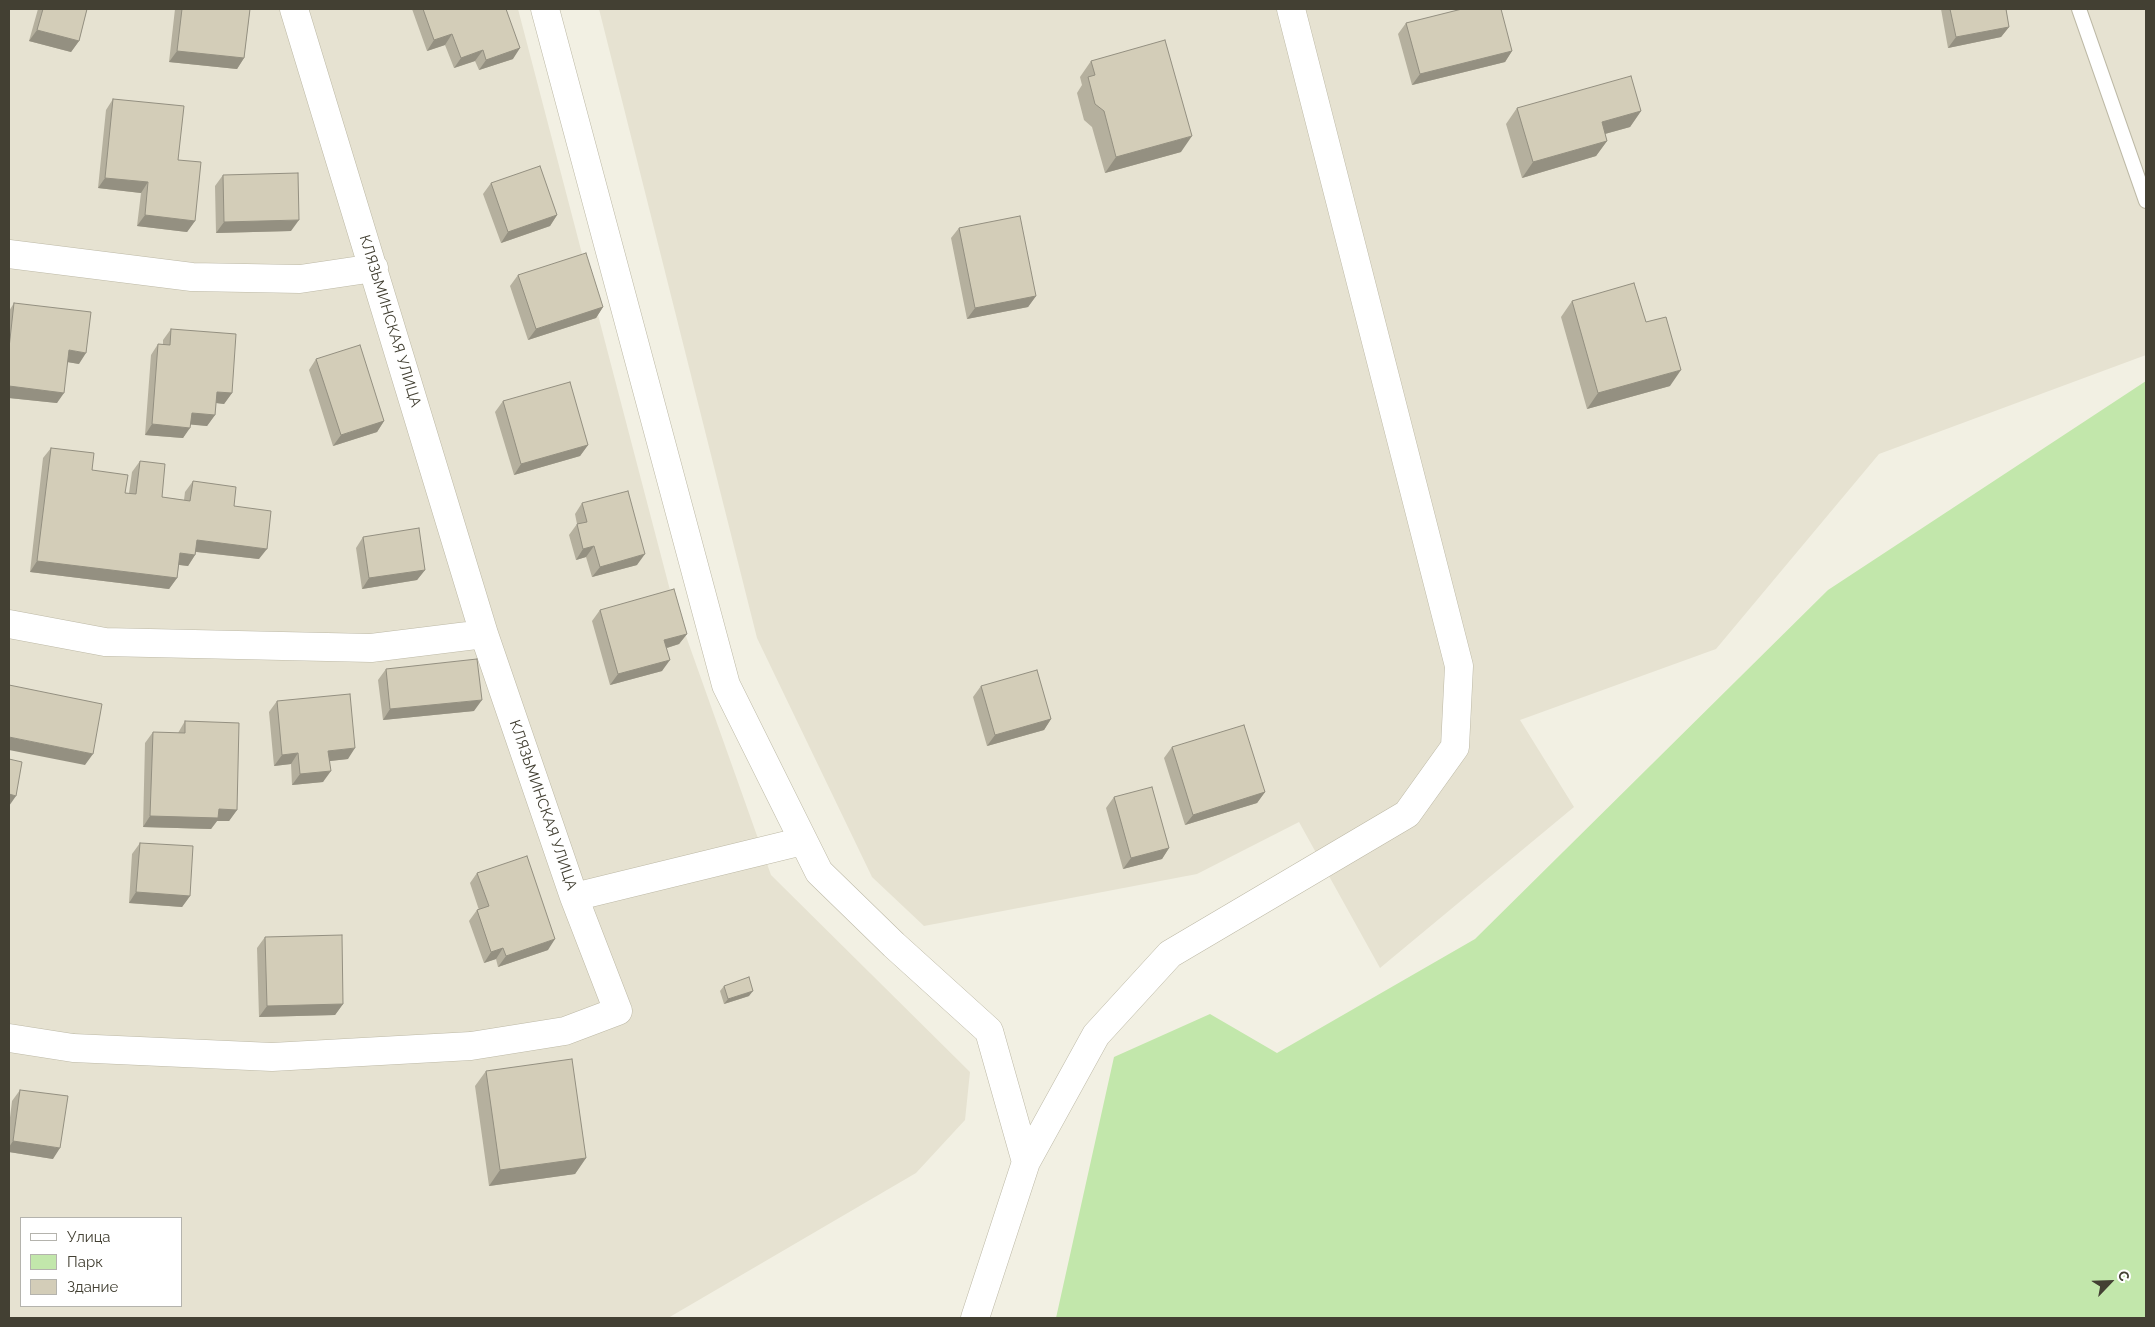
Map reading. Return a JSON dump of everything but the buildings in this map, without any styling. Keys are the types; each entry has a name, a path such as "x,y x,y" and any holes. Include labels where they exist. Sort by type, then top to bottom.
{"street":[{"name":"КЛЯЗЬМИНСКАЯ УЛИЦА","path":"294,9 484,634 574,897 803,841"},
{"path":"545,9 726,685 819,872 894,945 989,1031 1026,1162"},
{"path":"975,1318 1026,1162 1096,1035 1170,954 1407,814 1455,747 1459,666 1291,9"},
{"path":"9,254 192,277 300,279 374,268"},
{"path":"9,624 105,642 361,648 484,634"},
{"path":"9,1038 73,1048 272,1057 472,1046 565,1032 618,1011 574,897"}],"lane":[{"path":"2079,9 2146,201"}],"shaded area":[{"path":"9,9 518,9 671,594 771,875 970,1072 965,1120 916,1173 668,1318 9,1318"},
{"path":"599,9 2146,9 2146,355 1879,454 1716,649 1520,720 1574,807 1380,968 1299,822 1197,874 924,926 872,877 757,638"}],"green space":[{"path":"2146,381 2146,1318 1056,1318 1114,1057 1210,1014 1277,1053 1475,939 1828,590"}]}
